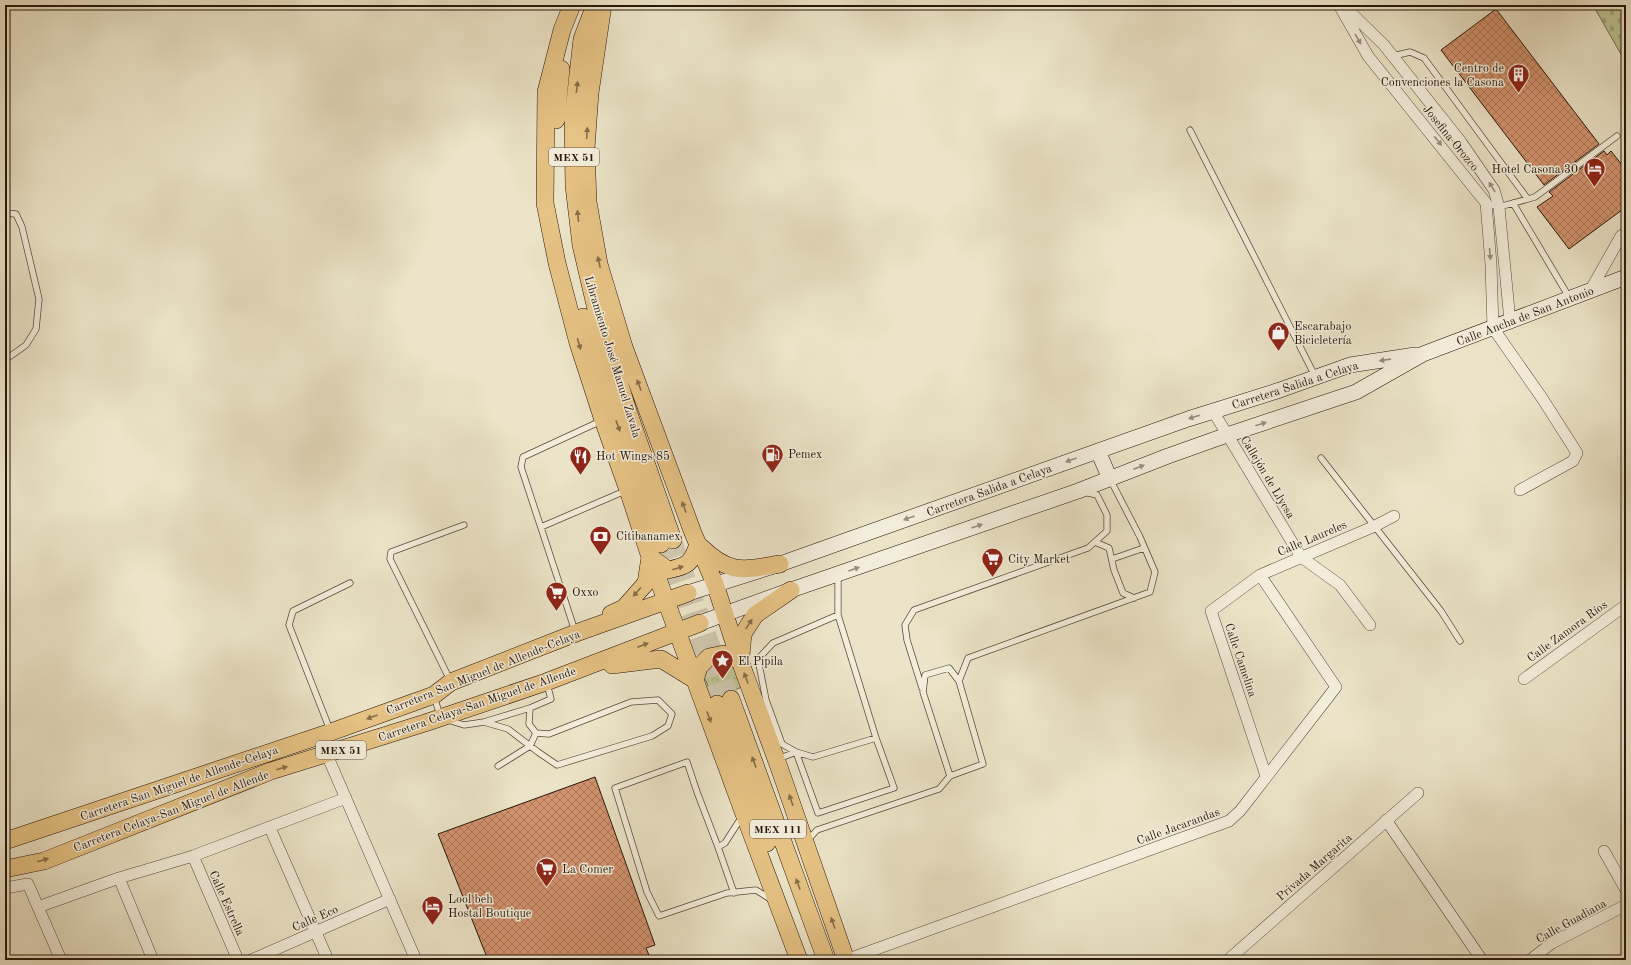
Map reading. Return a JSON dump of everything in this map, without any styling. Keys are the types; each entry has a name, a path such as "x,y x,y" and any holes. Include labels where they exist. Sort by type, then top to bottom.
{"main road":[{"path":"573,5 562,30 546,92 545,203 559,271 578,343 650,557 799,960"},
{"name":"Libramiento José Manuel Zavala","path":"573,5 562,60 556,110 555,174 559,224 580,309 598,369 667,542 596,309 581,245 574,186 573,119 582,39 594,5"},
{"path":"603,5 590,92 586,148 588,202 599,264 624,347 726,614 740,661 779,767 846,960"},
{"name":"Calle Ancha de San Antonio","path":"1424,354 1626,277"},
{"name":"Carretera Salida a Celaya","path":"688,593 780,564 1098,451 1350,365 1424,354"},
{"name":"Carretera Salida a Celaya","path":"700,624 791,590 1078,491 1227,435 1356,392 1424,354"},
{"path":"1098,451 1110,479"},
{"path":"650,557 668,570 683,567 693,558 698,544"},
{"path":"698,544 713,559 728,566 743,570 780,564"},
{"path":"576,633 624,608 646,583 650,557"},
{"path":"740,661 743,634 755,615 791,590"},
{"name":"Carretera San Miguel de Allende-Celaya","path":"5,841 331,732 434,695 451,682 576,633 688,593"},
{"name":"Carretera Celaya-San Miguel de Allende","path":"5,869 44,860 271,771 327,755 546,682 700,624"},
{"path":"695,680 699,667 710,658 724,654 740,661"},
{"path":"571,673 633,661 662,658 695,680"},
{"name":"MEX 111","path":"810,960 724,701 826,960"}],"street":[{"name":"Josefina Orozco","path":"1339,5 1368,56 1486,202"},
{"name":"Josefina Orozco","path":"1342,5 1384,45 1465,148 1494,190 1499,207 1510,322"},
{"path":"1486,202 1491,264 1493,328 1542,398 1577,453 1573,460 1520,490"},
{"path":"1590,291 1621,236 1626,233"},
{"name":"Callejón de Llycsa","path":"1213,411 1301,557"},
{"name":"Calle Laureles","path":"1260,575 1375,526 1394,516"},
{"path":"1301,557 1340,585 1370,625"},
{"name":"Calle Jacarandas","path":"846,960 1229,821 1240,811 1336,687 1260,575"},
{"name":"Calle Camelina","path":"1260,575 1211,612 1266,776"},
{"name":"Calle Zamora Ríos","path":"1524,679 1626,605"},
{"path":"327,755 416,960"},
{"name":"Privada Margarita","path":"1228,960 1418,793"},
{"path":"38,907 119,878 193,856 346,798"},
{"path":"1386,820 1482,960"},
{"path":"270,828 328,960"},
{"path":"1604,851 1626,890"},
{"name":"Calle Estrella","path":"193,856 238,960"},
{"path":"119,878 153,960"},
{"path":"5,888 28,884 61,960"},
{"name":"Calle Eco","path":"251,960 390,899"},
{"name":"Calle Guadiana","path":"1530,960 1552,943 1626,905"}],"lane":[{"path":"1393,56 1410,52 1424,58 1527,198"},
{"path":"1190,130 1316,377"},
{"path":"1486,202 1499,207 1535,197 1617,136"},
{"path":"1513,203 1569,299"},
{"path":"5,213 16,214 22,227 39,299 36,329 26,345 5,360"},
{"path":"576,633 521,467 523,457 603,420"},
{"path":"1321,458 1441,611 1460,641"},
{"path":"959,681 968,658 1150,592 1155,572 1110,479"},
{"path":"541,528 628,490"},
{"path":"950,776 907,640 906,625 914,610 1088,548 1107,531 1107,514 1097,495 1078,491"},
{"path":"451,682 390,559 391,552 464,525"},
{"path":"1095,542 1109,548 1114,570 1123,593 1134,598"},
{"path":"1112,559 1144,548"},
{"path":"796,752 818,813 894,788 876,738 838,615 838,574"},
{"path":"331,732 289,625 293,611 350,583"},
{"path":"838,615 774,643 758,659 766,700 782,744 796,752 813,757 876,738"},
{"path":"805,842 817,830 939,789 950,776 982,764 959,681 949,668 925,675 923,692"},
{"path":"434,695 440,718 464,725 484,722 530,708 551,699 546,682"},
{"path":"484,722 508,729 557,765 652,736 668,726 672,714 658,700 631,702 549,734 536,733 529,724 530,708"},
{"path":"498,766 530,746 536,733"},
{"path":"779,767 783,757 796,752"},
{"path":"734,893 687,762 615,788 647,892 659,916 727,893 734,893 756,890 778,904"},
{"path":"718,847 725,843 744,814"}],"green space":[{"path":"1593,5 1626,5 1626,63"},
{"path":"723,660 733,665 742,687 713,699 704,676 711,663"}],"building":[{"name":"Centro de Convenciones la Casona","path":"1496,9 1599,144 1544,185 1441,50"},
{"name":"Hotel Casona 30","path":"1604,151 1607,155 1611,151 1626,170 1626,207 1569,249 1537,207 1553,196 1549,192"},
{"name":"La Comer","path":"595,777 655,945 646,948 651,960 488,960 438,834"}],"tunnel":[{"path":"673,540 731,699"},
{"path":"661,544 717,704"}],"place":[{"name":"Centro de Convenciones la Casona","path":"1519,94"},
{"name":"Hotel Casona 30","path":"1594,188"},
{"name":"Escarabajo Bicicletería","path":"1278,352"},
{"name":"Pemex","path":"773,474"},
{"name":"Hot Wings 85","path":"581,476"},
{"name":"Citibanamex","path":"600,556"},
{"name":"City Market","path":"993,578"},
{"name":"Oxxo","path":"556,612"},
{"name":"El Pipila","path":"723,680"},
{"name":"La Comer","path":"547,888"},
{"name":"Lool beh Hostal Boutique","path":"433,926"}]}
